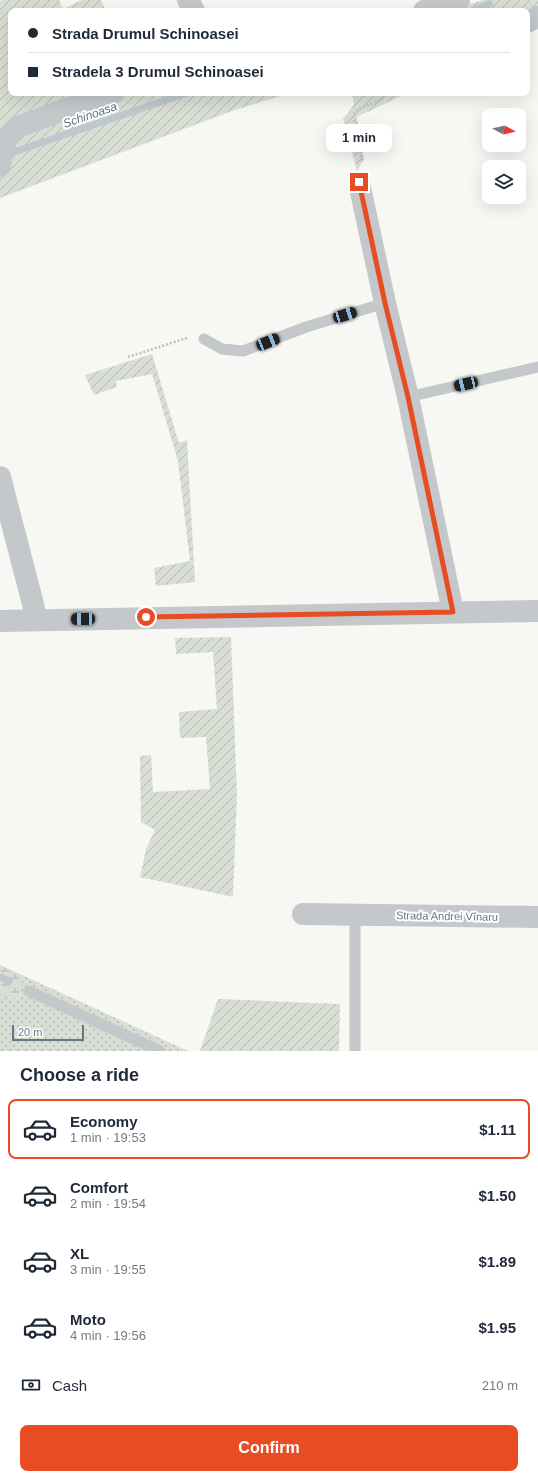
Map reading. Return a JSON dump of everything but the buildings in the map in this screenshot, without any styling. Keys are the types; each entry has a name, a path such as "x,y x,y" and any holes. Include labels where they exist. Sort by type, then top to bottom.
{"street":[{"path":"434,8 459,0"},
{"path":"1,160 7,138 17,127 83,102 104,96"},
{"path":"359,182 385,303 408,397 453,612"},
{"path":"0,478 36,620"},
{"path":"0,621 538,611"},
{"name":"Strada Andrei Vînaru","path":"303,914 355,916 538,917"}],"lane":[{"path":"204,339 222,349 243,351 306,327 385,303"},
{"path":"408,397 538,367"},
{"path":"355,916 355,1051"},
{"path":"29,991 160,1051"}],"path":[{"path":"359,182 364,170 353,115 355,111 378,102 384,96"},
{"path":"128,357 197,336 204,339"}],"green space":[{"path":"59,0 63,8 8,8 8,96 280,96 232,111 0,198 0,1"},
{"path":"82,0 101,0 105,8 65,8"},
{"path":"483,0 538,0 538,6 530,10 530,8 458,8"},
{"path":"352,96 401,96 357,117 364,159 357,171 343,119 354,105"},
{"path":"152,354 179,443 187,440 195,582 156,586 154,568 190,561 178,461 152,374 116,381 117,387 94,395 85,375"},
{"path":"231,637 237,795 233,897 140,877 146,849 155,830 141,822 140,756 151,755 153,792 210,789 206,737 180,738 179,712 217,709 213,652 176,654 175,638"},
{"path":"0,965 22,975 20,999 0,996"},
{"path":"22,975 188,1051 0,1051 0,996 20,999"},
{"path":"218,999 340,1004 339,1051 200,1051"}],"waterway":[{"name":"Schinoasa","path":"479,8 489,4"},
{"name":"Schinoasa","path":"5,155 178,96"},
{"path":"0,977 9,981"}],"route":[{"path":"146,617 453,612 408,397 385,303 359,182"}]}
